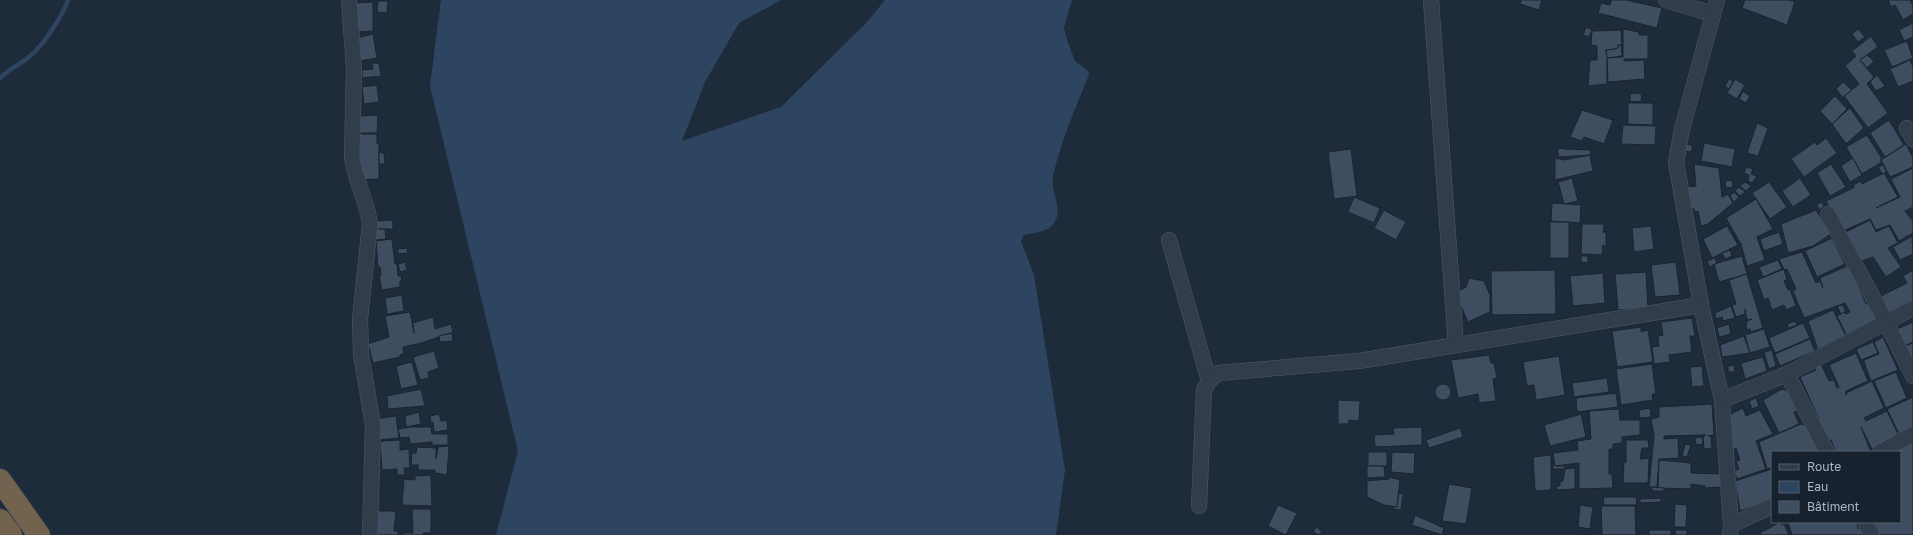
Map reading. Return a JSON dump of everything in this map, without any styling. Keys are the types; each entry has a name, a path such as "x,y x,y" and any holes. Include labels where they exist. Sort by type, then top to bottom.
{"highway":[{"path":"0,480 39,535"},
{"path":"0,520 11,535"}],"street":[{"path":"349,0 354,68 352,157 353,166 368,209 370,224 360,319 361,354 373,425 370,535"},
{"path":"1431,0 1456,345"},
{"path":"1666,0 1715,7 1682,129 1676,162 1701,305 1722,400 1730,530 1771,507"},
{"path":"1828,214 1913,376"},
{"path":"1169,240 1209,381"},
{"path":"1199,506 1204,390 1209,381 1218,373 1359,362 1701,305"},
{"path":"1722,400 1787,374 1913,308"},
{"path":"1787,374 1826,451"},
{"path":"1882,451 1913,434"},
{"path":"1866,523 1872,535"}],"water":[{"path":"441,0 781,0 739,23 705,82 682,141 781,107 868,21 885,0 1072,0 1064,28 1066,37 1075,61 1088,71 1089,75 1064,138 1053,176 1053,188 1058,212 1057,217 1052,226 1040,232 1024,235 1021,241 1034,275 1065,470 1056,535 496,535 518,451 430,86"}],"building":[{"path":"1521,0 1542,0 1539,10 1520,4"},
{"path":"1611,0 1626,0 1662,8 1657,28 1598,13 1601,3 1610,5"},
{"path":"1745,0 1789,0 1795,2 1787,25 1742,8"},
{"path":"1888,0 1910,0 1913,6 1913,14 1903,20 1895,5 1891,7"},
{"path":"378,1 388,1 387,13 377,12"},
{"path":"373,2 373,31 355,32 355,3"},
{"path":"1913,23 1913,37 1904,41 1899,30"},
{"path":"1586,27 1592,30 1589,37 1583,35"},
{"path":"1623,29 1639,32 1639,35 1648,35 1648,59 1624,59 1624,61 1644,60 1645,79 1608,82 1607,59 1607,84 1588,86 1590,60 1597,60 1597,46 1591,45 1592,31 1621,30 1622,45 1618,45 1618,48 1615,49 1606,50 1607,58 1623,57"},
{"path":"1858,29 1865,37 1858,42 1852,34"},
{"path":"373,34 377,58 360,61 356,38"},
{"path":"1871,36 1878,47 1860,60 1874,77 1867,84 1888,113 1868,128 1844,96 1859,84 1845,66 1856,56 1852,51"},
{"path":"1907,41 1913,58 1892,67 1884,50"},
{"path":"1618,45 1621,45 1622,56 1607,58 1606,50 1618,48"},
{"path":"1867,55 1874,61 1867,68 1860,60"},
{"path":"1910,60 1913,67 1913,81 1898,87 1890,69"},
{"path":"372,63 379,63 381,76 362,78 362,70 373,69"},
{"path":"1877,75 1885,86 1876,91 1870,82"},
{"path":"1729,79 1733,81 1729,89 1725,86"},
{"path":"1735,79 1745,85 1737,99 1727,93"},
{"path":"1843,82 1852,90 1844,96 1844,99 1836,89"},
{"path":"377,85 379,102 364,104 362,87"},
{"path":"1743,91 1750,96 1746,103 1739,99"},
{"path":"1641,93 1642,101 1630,102 1630,94"},
{"path":"1835,96 1847,109 1832,124 1820,111"},
{"path":"1628,103 1653,103 1653,125 1628,124"},
{"path":"1850,108 1864,128 1846,144 1832,124"},
{"path":"1582,110 1613,120 1604,144 1584,137 1582,141 1570,137"},
{"path":"378,115 377,133 360,133 360,116"},
{"path":"1889,120 1904,145 1885,157 1870,133"},
{"path":"1757,123 1768,128 1758,156 1747,153"},
{"path":"1623,125 1656,126 1655,145 1621,144"},
{"path":"355,134 377,134 377,144 379,144 379,179 360,180"},
{"path":"1867,135 1882,159 1880,160 1882,162 1862,174 1846,147"},
{"path":"1826,138 1837,153 1804,177 1791,159 1815,142 1817,145"},
{"path":"1704,143 1735,149 1732,167 1701,161"},
{"path":"1687,144 1693,146 1691,152 1685,151"},
{"path":"1906,144 1913,158 1913,167 1890,177 1881,160"},
{"path":"1564,148 1591,150 1590,155 1559,157 1557,149"},
{"path":"1351,149 1357,196 1334,199 1328,152"},
{"path":"379,152 384,153 385,164 379,164"},
{"path":"1590,155 1593,171 1555,180 1555,158 1564,160"},
{"path":"1853,158 1862,175 1850,182 1841,166"},
{"path":"1694,164 1719,168 1722,197 1728,194 1733,203 1708,224 1701,226 1698,211 1695,212 1694,209 1691,209 1687,187 1696,186"},
{"path":"1831,164 1846,187 1830,196 1817,173"},
{"path":"1883,165 1887,172 1882,174 1878,167"},
{"path":"1746,167 1753,169 1751,174 1757,176 1752,183 1748,181 1749,175 1744,173"},
{"path":"1913,168 1913,207 1905,211 1913,221 1913,233 1899,241 1890,225 1876,230 1870,219 1841,232 1826,201 1855,187 1853,185 1861,181 1862,184 1884,173 1898,197 1876,208 1900,197 1891,179"},
{"path":"1572,178 1578,201 1564,204 1558,182"},
{"path":"1800,178 1811,195 1793,207 1782,191"},
{"path":"1729,180 1732,181 1732,187 1729,188 1726,187 1725,184 1726,181"},
{"path":"1745,182 1751,186 1746,191 1740,186"},
{"path":"1769,182 1787,207 1770,219 1752,193"},
{"path":"1739,187 1745,192 1740,196 1735,191"},
{"path":"1734,192 1739,197 1734,202 1730,196"},
{"path":"1354,197 1380,208 1374,223 1348,212"},
{"path":"1756,199 1773,229 1757,237 1765,260 1747,266 1741,244 1726,218"},
{"path":"1822,202 1824,206 1820,210 1816,205"},
{"path":"1552,203 1581,205 1580,223 1551,221"},
{"path":"1384,210 1406,222 1396,240 1374,228"},
{"path":"1816,210 1831,234 1813,246 1788,253 1781,224"},
{"path":"393,220 393,229 376,229 375,221"},
{"path":"1870,220 1876,232 1889,226 1898,243 1888,248 1901,267 1886,277 1873,257 1859,262 1844,233"},
{"path":"1550,222 1569,222 1569,258 1550,258"},
{"path":"1582,224 1604,224 1603,233 1606,231 1606,247 1603,245 1602,255 1581,254"},
{"path":"1651,226 1654,249 1634,252 1632,228"},
{"path":"1727,226 1738,245 1712,258 1703,239"},
{"path":"375,229 385,229 386,239 375,240"},
{"path":"1779,232 1783,244 1764,251 1760,239"},
{"path":"1912,236 1913,254 1900,260 1893,247"},
{"path":"1832,238 1845,264 1817,277 1805,251"},
{"path":"392,239 395,264 397,264 398,276 401,276 402,281 400,281 400,287 382,290 379,276 381,275 380,267 378,267 376,241"},
{"path":"407,248 408,253 398,254 398,249"},
{"path":"1730,250 1732,256 1725,259 1722,253"},
{"path":"1802,252 1816,283 1820,281 1823,288 1820,278 1847,266 1853,274 1866,304 1868,303 1877,321 1847,336 1837,316 1844,312 1846,314 1850,312 1845,303 1804,318 1793,291 1796,289 1787,269 1784,270 1787,279 1784,281 1788,290 1790,289 1796,306 1786,310 1784,305 1772,310 1768,298 1764,300 1757,280 1784,269 1779,259"},
{"path":"1581,256 1588,256 1588,263 1581,262"},
{"path":"1742,256 1747,274 1719,282 1714,264"},
{"path":"1715,258 1717,263 1709,267 1707,261"},
{"path":"1778,260 1782,269 1763,277 1759,267"},
{"path":"405,262 407,270 400,272 398,264"},
{"path":"1676,262 1680,295 1655,297 1651,265"},
{"path":"1555,270 1556,314 1492,315 1491,271"},
{"path":"1913,270 1913,304 1890,315 1881,296 1907,283 1903,276"},
{"path":"1646,272 1648,308 1618,310 1615,274"},
{"path":"1603,273 1605,303 1573,306 1570,276"},
{"path":"1747,274 1763,328 1751,332 1750,329 1747,330 1746,325 1747,321 1752,319 1747,320 1745,309 1745,314 1736,317 1732,305 1736,304 1729,280"},
{"path":"1469,278 1484,281 1490,295 1490,312 1468,322 1455,293 1466,287"},
{"path":"402,295 404,311 387,314 385,298"},
{"path":"1842,305 1846,311 1841,314 1837,306"},
{"path":"1731,306 1735,318 1723,321 1722,317 1716,319 1715,313"},
{"path":"1833,310 1846,336 1818,350 1808,321"},
{"path":"410,312 414,333 413,323 433,317 435,329 451,324 453,332 422,343 403,347 404,354 400,355 400,357 373,363 368,344 389,337 385,316"},
{"path":"1692,318 1695,336 1690,336 1692,352 1669,355 1670,362 1654,364 1652,347 1659,346 1658,336 1663,335 1661,322"},
{"path":"1795,321 1797,325 1789,328 1787,324"},
{"path":"1913,322 1913,342 1904,346 1897,329"},
{"path":"1803,323 1810,338 1775,353 1769,338"},
{"path":"1729,324 1731,334 1719,337 1717,328"},
{"path":"1641,327 1641,332 1648,330 1653,362 1617,367 1612,331"},
{"path":"1764,329 1770,347 1750,353 1745,335"},
{"path":"452,333 453,341 440,342 439,336"},
{"path":"1744,336 1750,353 1722,357 1720,345"},
{"path":"1883,337 1898,370 1871,381 1864,360 1879,354 1874,342"},
{"path":"1810,339 1815,351 1780,366 1775,354"},
{"path":"1873,342 1878,353 1861,360 1856,349"},
{"path":"1913,343 1913,357 1909,359 1903,347"},
{"path":"1772,350 1776,366 1769,369 1764,352"},
{"path":"434,351 439,368 428,372 429,378 420,380 413,357"},
{"path":"1856,353 1868,381 1846,391 1846,393 1872,381 1884,408 1864,418 1866,421 1887,411 1898,434 1872,449 1861,427 1871,451 1836,451 1831,440 1829,440 1824,430 1822,430 1817,420 1819,419 1800,377 1816,370 1814,367 1821,364 1829,381 1834,380 1837,388 1839,387 1829,365"},
{"path":"1489,355 1491,363 1494,363 1497,378 1493,379 1496,401 1479,403 1478,394 1458,398 1451,360"},
{"path":"1559,356 1565,395 1536,400 1534,385 1527,386 1523,362"},
{"path":"1763,357 1767,371 1745,379 1741,363"},
{"path":"412,362 418,385 401,389 396,366"},
{"path":"1652,364 1656,394 1652,394 1653,400 1621,405 1616,369"},
{"path":"1734,365 1735,372 1728,372 1728,366"},
{"path":"1702,366 1704,386 1692,387 1690,367"},
{"path":"1896,372 1907,398 1886,408 1874,381"},
{"path":"1607,378 1609,392 1574,397 1572,383"},
{"path":"1443,384 1449,386 1451,392 1449,398 1443,400 1437,398 1435,392 1437,386"},
{"path":"421,389 425,406 388,409 387,396"},
{"path":"1782,389 1789,392 1797,411 1794,412 1799,424 1779,433 1763,400"},
{"path":"1616,393 1618,407 1577,412 1576,398"},
{"path":"1913,397 1913,427 1899,434 1887,409"},
{"path":"1756,398 1759,406 1752,409 1749,401"},
{"path":"1338,400 1360,401 1359,421 1349,420 1348,424 1338,424"},
{"path":"1712,404 1714,435 1708,436 1711,436 1712,448 1704,449 1703,437 1706,435 1664,436 1664,439 1678,438 1679,458 1659,459 1657,487 1649,487 1654,436 1651,419 1659,417 1659,407"},
{"path":"1650,408 1651,417 1640,418 1639,410"},
{"path":"1743,408 1746,416 1760,410 1773,434 1756,441 1766,469 1737,479 1734,471 1739,469 1736,461 1740,460 1736,448 1733,450 1730,431 1732,430 1729,415"},
{"path":"1619,409 1620,420 1640,420 1640,435 1622,437 1622,443 1613,444 1613,449 1609,449 1609,474 1612,474 1613,488 1579,489 1579,463 1555,466 1553,453 1578,450 1577,441 1591,439 1589,411"},
{"path":"419,412 421,424 406,427 405,416"},
{"path":"439,414 441,421 447,420 448,430 434,432 433,422 431,423 430,416"},
{"path":"1581,414 1586,437 1550,446 1544,425"},
{"path":"396,416 399,438 378,440 374,419"},
{"path":"1801,424 1805,425 1820,451 1771,451 1771,467 1767,469 1759,442"},
{"path":"411,427 431,427 432,434 448,434 448,445 432,445 432,442 410,444 409,437 400,438 398,429"},
{"path":"1422,427 1422,445 1375,447 1374,435 1394,434 1393,428"},
{"path":"1460,428 1463,437 1429,448 1426,440"},
{"path":"1697,437 1701,437 1703,441 1701,445 1697,445 1695,443 1695,439"},
{"path":"400,440 400,450 409,449 410,468 404,468 405,475 397,475 397,469 382,470 380,443 383,441"},
{"path":"1626,440 1648,440 1649,448 1642,448 1640,459 1649,458 1648,483 1623,483 1624,462 1626,462"},
{"path":"1913,440 1913,535 1876,535 1879,533 1877,534 1872,523 1901,523 1901,451 1895,451"},
{"path":"1685,444 1691,445 1687,457 1682,456"},
{"path":"449,446 447,475 435,473 435,470 418,470 418,465 411,465 412,453 416,453 417,447 436,448 436,459 438,447"},
{"path":"1368,452 1387,452 1387,466 1368,466"},
{"path":"1392,452 1415,453 1414,474 1391,472"},
{"path":"1551,455 1551,490 1535,491 1533,457"},
{"path":"1659,460 1691,463 1691,473 1720,474 1721,487 1705,488 1705,486 1691,484 1691,489 1658,488"},
{"path":"1553,461 1555,466 1565,466 1565,469 1553,469"},
{"path":"1367,466 1384,466 1385,477 1367,478"},
{"path":"1575,468 1575,489 1556,490 1557,486 1560,486 1560,481 1563,481 1565,469"},
{"path":"1771,469 1771,500 1740,511 1735,481"},
{"path":"431,475 432,506 402,505 404,479 415,480 415,476"},
{"path":"1389,477 1400,480 1397,507 1384,505 1367,497 1367,481 1389,479"},
{"path":"1449,484 1472,488 1466,524 1442,521"},
{"path":"1652,487 1664,488 1664,491 1652,491"},
{"path":"1399,493 1403,494 1401,510 1393,509 1393,507 1397,507"},
{"path":"1603,497 1636,497 1637,505 1604,505"},
{"path":"1661,498 1661,502 1640,503 1640,499"},
{"path":"1675,504 1687,505 1686,527 1674,527"},
{"path":"1278,505 1297,513 1286,535 1268,526"},
{"path":"1580,505 1593,507 1590,529 1578,527"},
{"path":"1601,506 1635,506 1636,535 1602,535"},
{"path":"412,509 431,509 431,533 423,533 424,535 403,535 403,533 413,533"},
{"path":"376,511 396,511 394,531 398,531 398,535 376,535"},
{"path":"1415,515 1444,528 1442,535 1412,525"},
{"path":"1781,523 1782,525 1784,524 1789,535 1761,535 1760,533"},
{"path":"1788,523 1857,523 1858,529 1860,528 1863,535 1792,535"},
{"path":"1316,527 1322,531 1319,535 1313,532"},
{"path":"1649,530 1671,530 1671,535 1649,535"},
{"path":"1675,530 1687,530 1687,535 1675,535"}],"waterway":[{"path":"0,78 26,59 41,45 57,22 68,0"}]}
